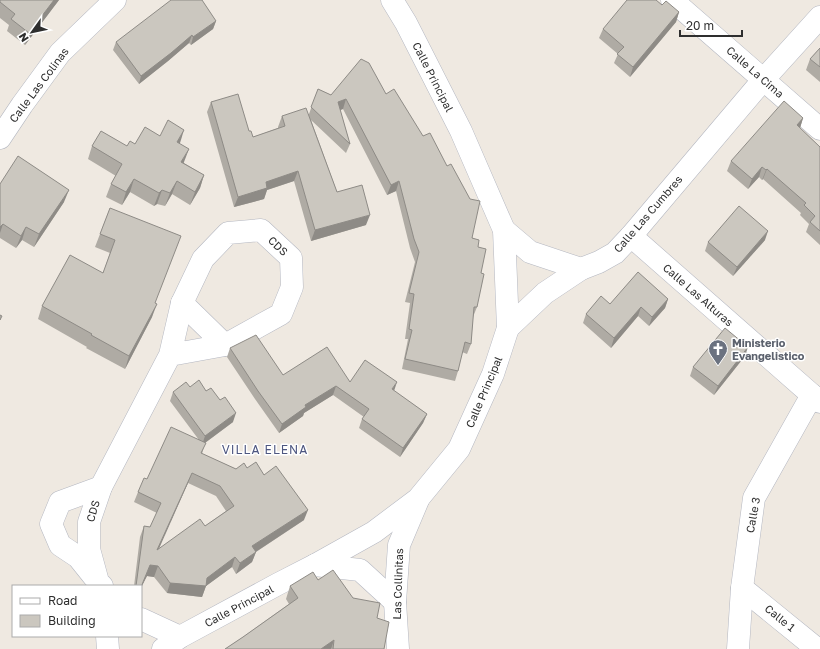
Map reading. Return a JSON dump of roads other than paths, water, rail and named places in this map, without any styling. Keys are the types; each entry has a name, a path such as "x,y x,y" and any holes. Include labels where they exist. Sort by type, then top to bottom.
{"street":[{"name":"Calle Las Colinas","path":"0,138 60,53 115,0"},
{"name":"Calle Principal","path":"172,643 278,584 315,566 374,532 418,499 459,450 494,374 508,328 504,230 461,131 406,23 392,0"},
{"name":"Calle La Cima","path":"672,0 820,129"},
{"name":"Calle Las Cumbres","path":"508,328 545,293 581,269 599,262 615,253 763,80 820,17"},
{"name":"CDS","path":"100,585 89,550 89,522 101,487 170,355 182,303 203,259 228,233 261,230 291,258 292,287 281,314 225,345 170,355"},
{"path":"504,230 530,252 581,269"},
{"name":"Calle Las Alturas","path":"631,236 816,398"},
{"path":"182,303 225,345"},
{"name":"Calle 3","path":"738,649 742,588 754,498 816,398"},
{"path":"100,585 78,557 60,545 51,524 60,502 101,487"},
{"name":"Las Collinitas","path":"398,649 395,602 399,545 418,499"},
{"path":"315,566 360,570 395,602"},
{"name":"Calle 1","path":"742,588 818,649"},
{"path":"142,620 172,643"},
{"path":"107,637 108,649"}],"place":[{"name":"Ministerio Evangelistico","path":"718,366"}],"district":[{"name":"VILLA ELENA","path":"265,450"}]}
